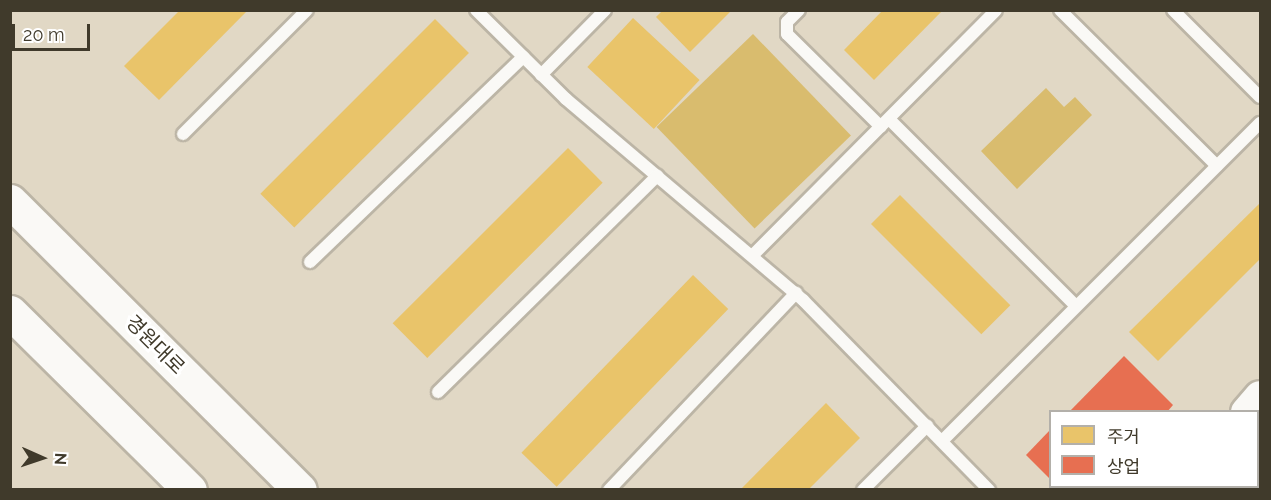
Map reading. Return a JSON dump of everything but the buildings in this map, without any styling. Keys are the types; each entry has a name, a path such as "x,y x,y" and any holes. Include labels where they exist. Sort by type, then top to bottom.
{"main road":[{"name":"경원대로","path":"10,201 300,489"},
{"path":"10,312 190,489"}],"street":[{"path":"1247,410 1260,396"}],"lane":[{"path":"183,134 307,10"},
{"path":"476,10 542,75 796,293 989,489"},
{"path":"542,75 606,10"},
{"path":"799,10 787,22 787,34 885,123 1076,306"},
{"path":"752,256 996,10"},
{"path":"1060,10 1217,166"},
{"path":"1173,10 1260,97"},
{"path":"310,262 523,57"},
{"path":"942,441 1260,123"},
{"path":"438,392 657,176"},
{"path":"609,489 796,293"},
{"path":"863,489 927,426"}],"shaded area":[{"path":"753,34 851,135 755,229 657,127"},
{"path":"1046,88 1064,107 1075,97 1092,115 1017,189 981,151"}]}
